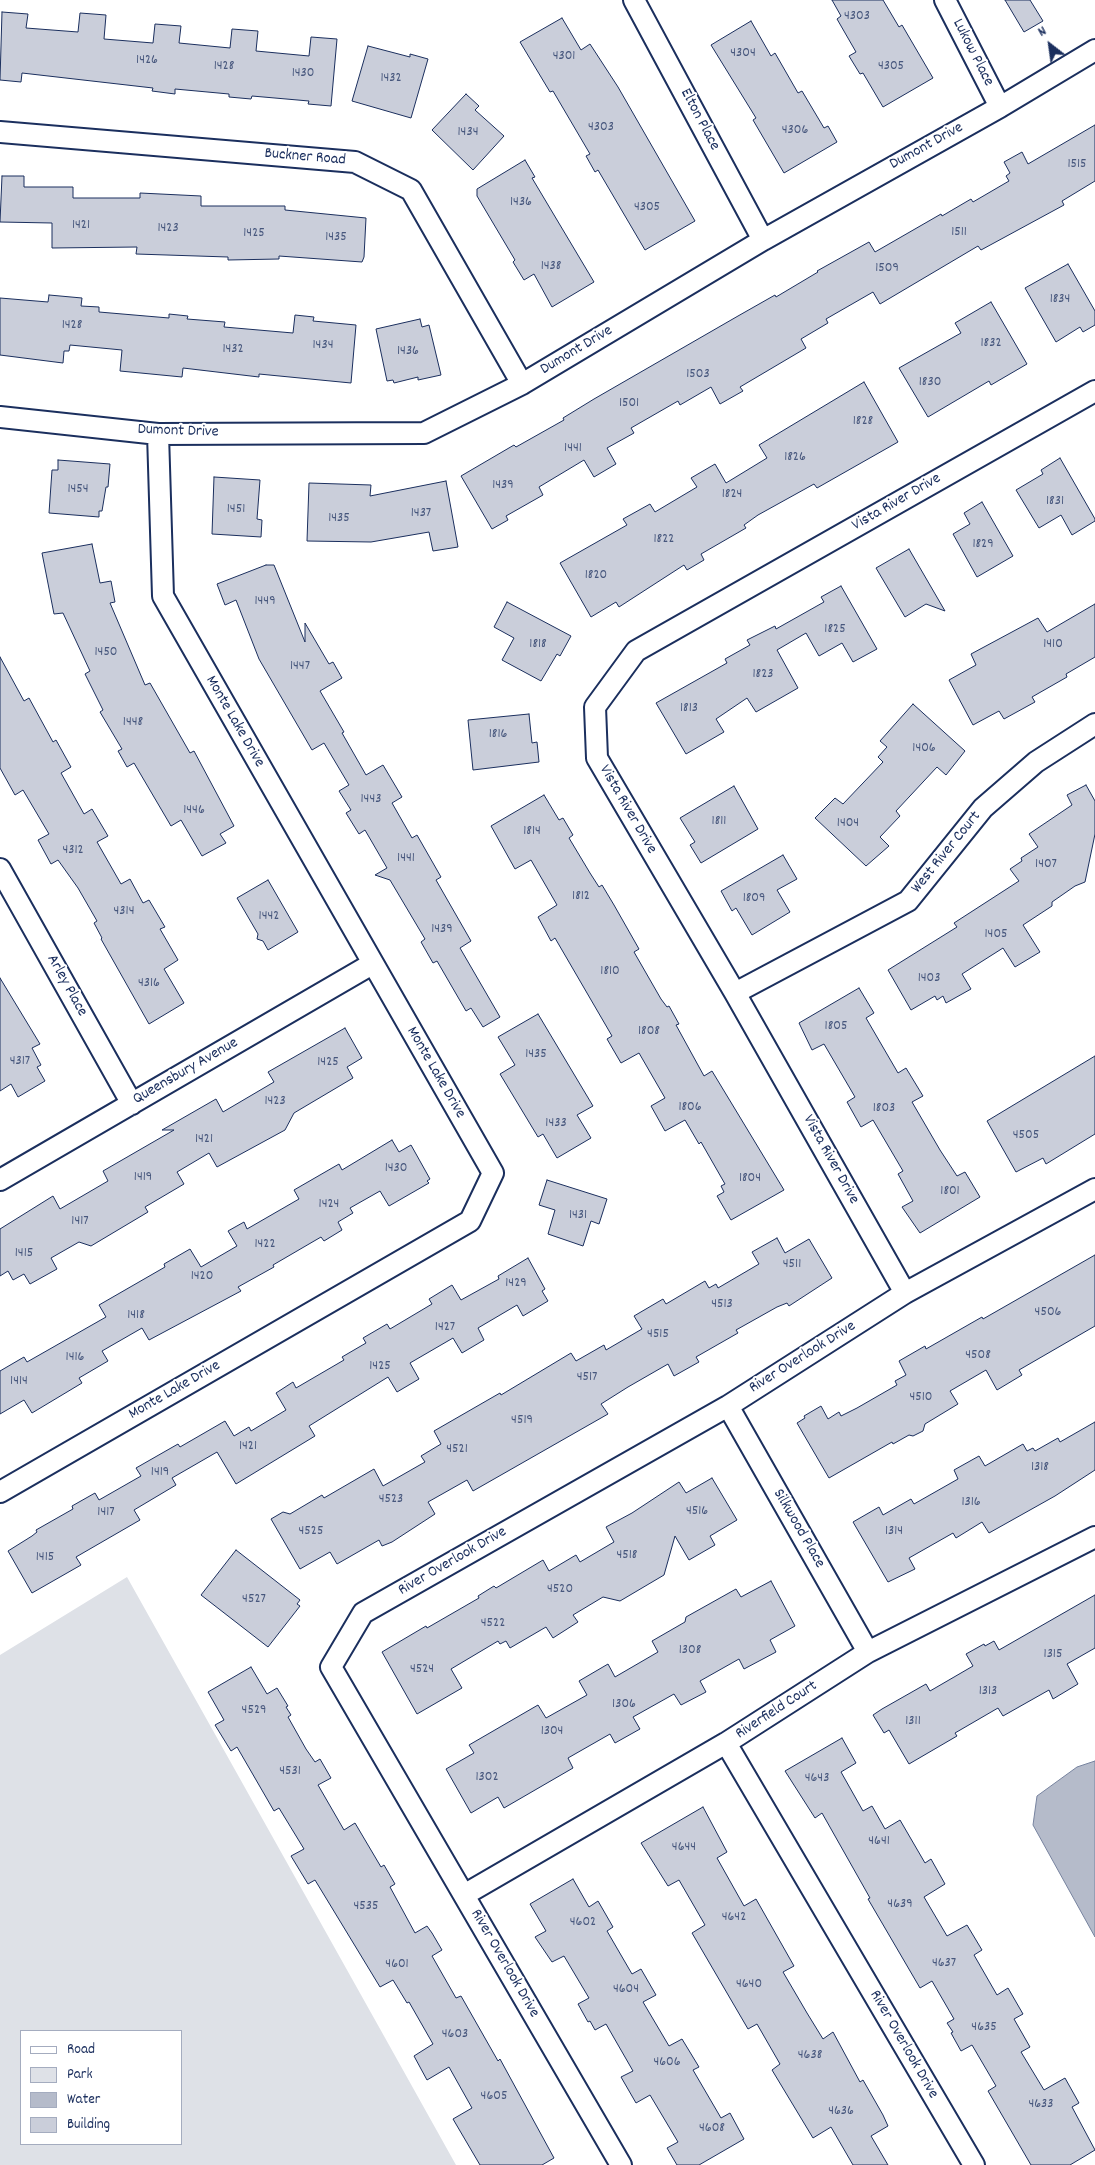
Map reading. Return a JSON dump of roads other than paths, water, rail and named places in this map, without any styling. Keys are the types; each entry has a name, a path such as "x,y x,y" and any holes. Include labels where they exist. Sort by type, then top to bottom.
{"street":[{"name":"Elton Place","path":"634,0 763,240"},
{"name":"Lukow Place","path":"945,0 1000,107"},
{"name":"Dumont Drive","path":"0,416 158,434 424,433 522,384 763,240 1000,107 1095,50"},
{"name":"Buckner Road","path":"0,132 355,162 410,190 522,384"},
{"name":"Vista River Drive","path":"905,1293 735,993 597,758 596,707 636,651 1095,390"},
{"name":"Monte Lake Drive","path":"0,1492 470,1221 493,1172 372,964 163,596 158,434"},
{"name":"West River Court","path":"735,993 908,901 983,808 1036,762 1095,724"},
{"name":"Arley Place","path":"0,869 132,1104"},
{"name":"Queensbury Avenue","path":"0,1180 372,964"},
{"name":"River Overlook Drive","path":"620,2165 332,1667 363,1613 728,1406 905,1293 1095,1189"},
{"name":"Silkwood Place","path":"728,1406 868,1652"},
{"name":"Riverfield Court","path":"464,1895 726,1743 868,1652 1095,1537"},
{"name":"River Overlook Drive","path":"726,1743 974,2165"}],"water":[{"path":"1095,1761 1095,1937 1033,1825 1037,1796 1077,1767"}]}
